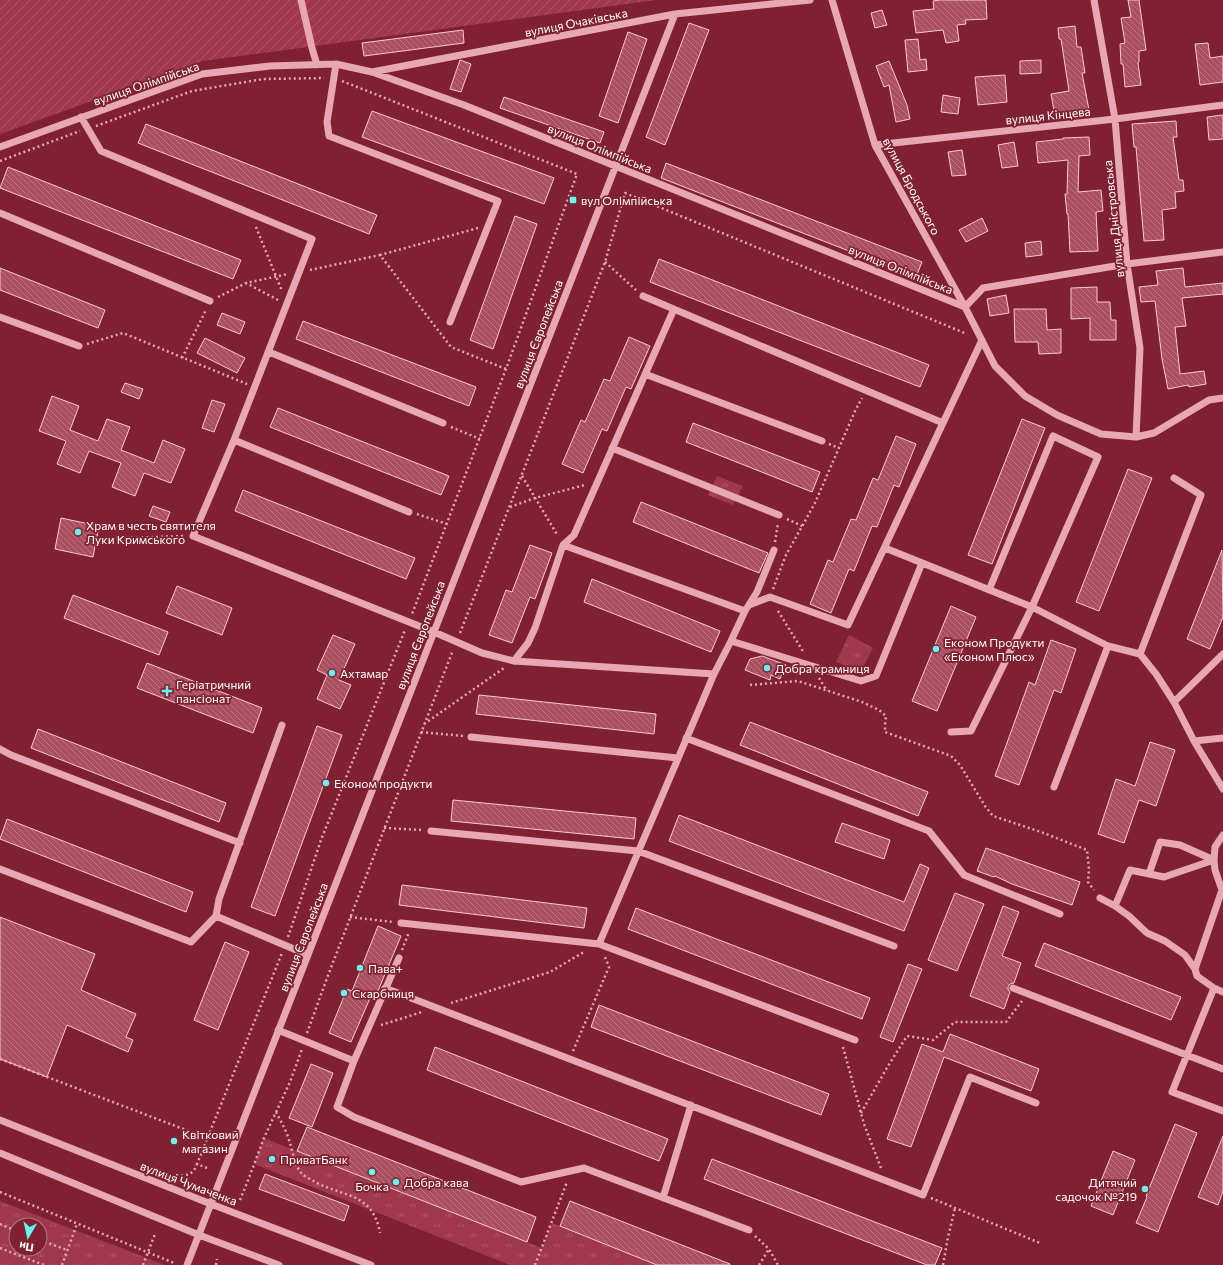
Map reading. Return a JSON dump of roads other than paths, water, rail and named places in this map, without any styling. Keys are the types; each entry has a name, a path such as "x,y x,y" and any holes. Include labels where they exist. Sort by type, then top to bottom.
{"street":[{"path":"301,0 317,65"},
{"name":"вулиця Очаківська","path":"372,72 675,14 810,0"},
{"name":"вулиця Бродського","path":"832,0 875,145 966,307"},
{"name":"вулиця Дністровська","path":"1094,0 1115,119 1128,264 1140,348 1136,437"},
{"name":"вулиця Європейська","path":"187,1265 675,14"},
{"path":"336,64 327,122 329,136 498,201 450,322"},
{"name":"вулиця Олімпійська","path":"0,147 202,74 270,66 336,64 372,72 464,105 966,307"},
{"name":"вулиця Кінцева","path":"875,145 1115,119 1223,105"},
{"path":"81,117 101,151 312,239 234,440 193,536 434,632 482,653 514,661 714,674"},
{"path":"0,213 210,301"},
{"path":"1223,252 1128,264 983,288 966,307 995,366 1025,396 1057,415 1101,434 1136,437 1154,433 1209,400 1223,398"},
{"path":"643,296 943,423"},
{"path":"514,661 528,643 535,628 563,545 574,535 674,309"},
{"path":"0,317 79,346"},
{"path":"563,545 747,608 770,597 848,626 982,340"},
{"path":"269,352 443,423"},
{"path":"645,374 822,441"},
{"path":"951,732 972,731 1032,607 1098,457 1053,436 989,590"},
{"path":"234,440 409,512"},
{"path":"612,448 779,515"},
{"path":"1140,654 1202,495 1174,478"},
{"path":"885,548 1032,607 1108,646 1140,654 1156,674 1174,702 1194,741 1223,789"},
{"path":"598,944 714,674 747,608 757,592 774,550"},
{"path":"731,641 861,681 876,676 922,563"},
{"path":"1054,787 1108,646"},
{"path":"1174,702 1223,654"},
{"path":"0,869 191,942 216,916 219,899 282,725"},
{"path":"471,737 678,758"},
{"path":"686,738 929,831 964,875 1060,914"},
{"path":"1194,741 1223,738"},
{"path":"0,749 11,755 240,843"},
{"path":"431,830 638,851 894,946"},
{"path":"1195,969 1222,890 1215,870 1214,860 1215,847 1223,836"},
{"path":"1149,874 1160,842 1180,846 1214,860"},
{"path":"1115,906 1130,870 1164,877 1214,860"},
{"path":"1100,898 1129,916 1147,933 1165,941 1185,955 1195,969 1197,976 1214,988 1223,992"},
{"path":"216,916 308,955"},
{"path":"401,924 598,944 855,1040"},
{"path":"399,958 354,1061 337,1107 354,1117 521,1182 584,1168 749,1230"},
{"path":"385,988 923,1195 970,1077 1036,1103"},
{"path":"1013,988 1223,1069"},
{"path":"1214,988 1172,1092 1223,1111"},
{"path":"278,1030 354,1061"},
{"path":"663,1198 691,1105"},
{"name":"вулиця Чумаченка","path":"0,1120 211,1204 371,1265"},
{"path":"0,1153 279,1265"}],"place":[{"name":"вул Олімпійська","path":"573,200"},
{"name":"Храм в честь святителя Луки Кримського","path":"78,532"},
{"name":"Економ Продукти «Економ Плюс»","path":"936,649"},
{"name":"Добра крамниця","path":"767,668"},
{"name":"Ахтамар","path":"332,673"},
{"name":"Геріатричний пансіонат","path":"167,691"},
{"name":"Економ продукти","path":"326,783"},
{"name":"Пава+","path":"360,968"},
{"name":"Скарбниця","path":"344,993"},
{"name":"Квітковий магазин","path":"174,1141"},
{"name":"ПриватБанк","path":"272,1159"},
{"name":"Бочка","path":"372,1172"},
{"name":"Добра кава","path":"396,1182"},
{"name":"Дитячий садочок №219","path":"1145,1189"}]}
